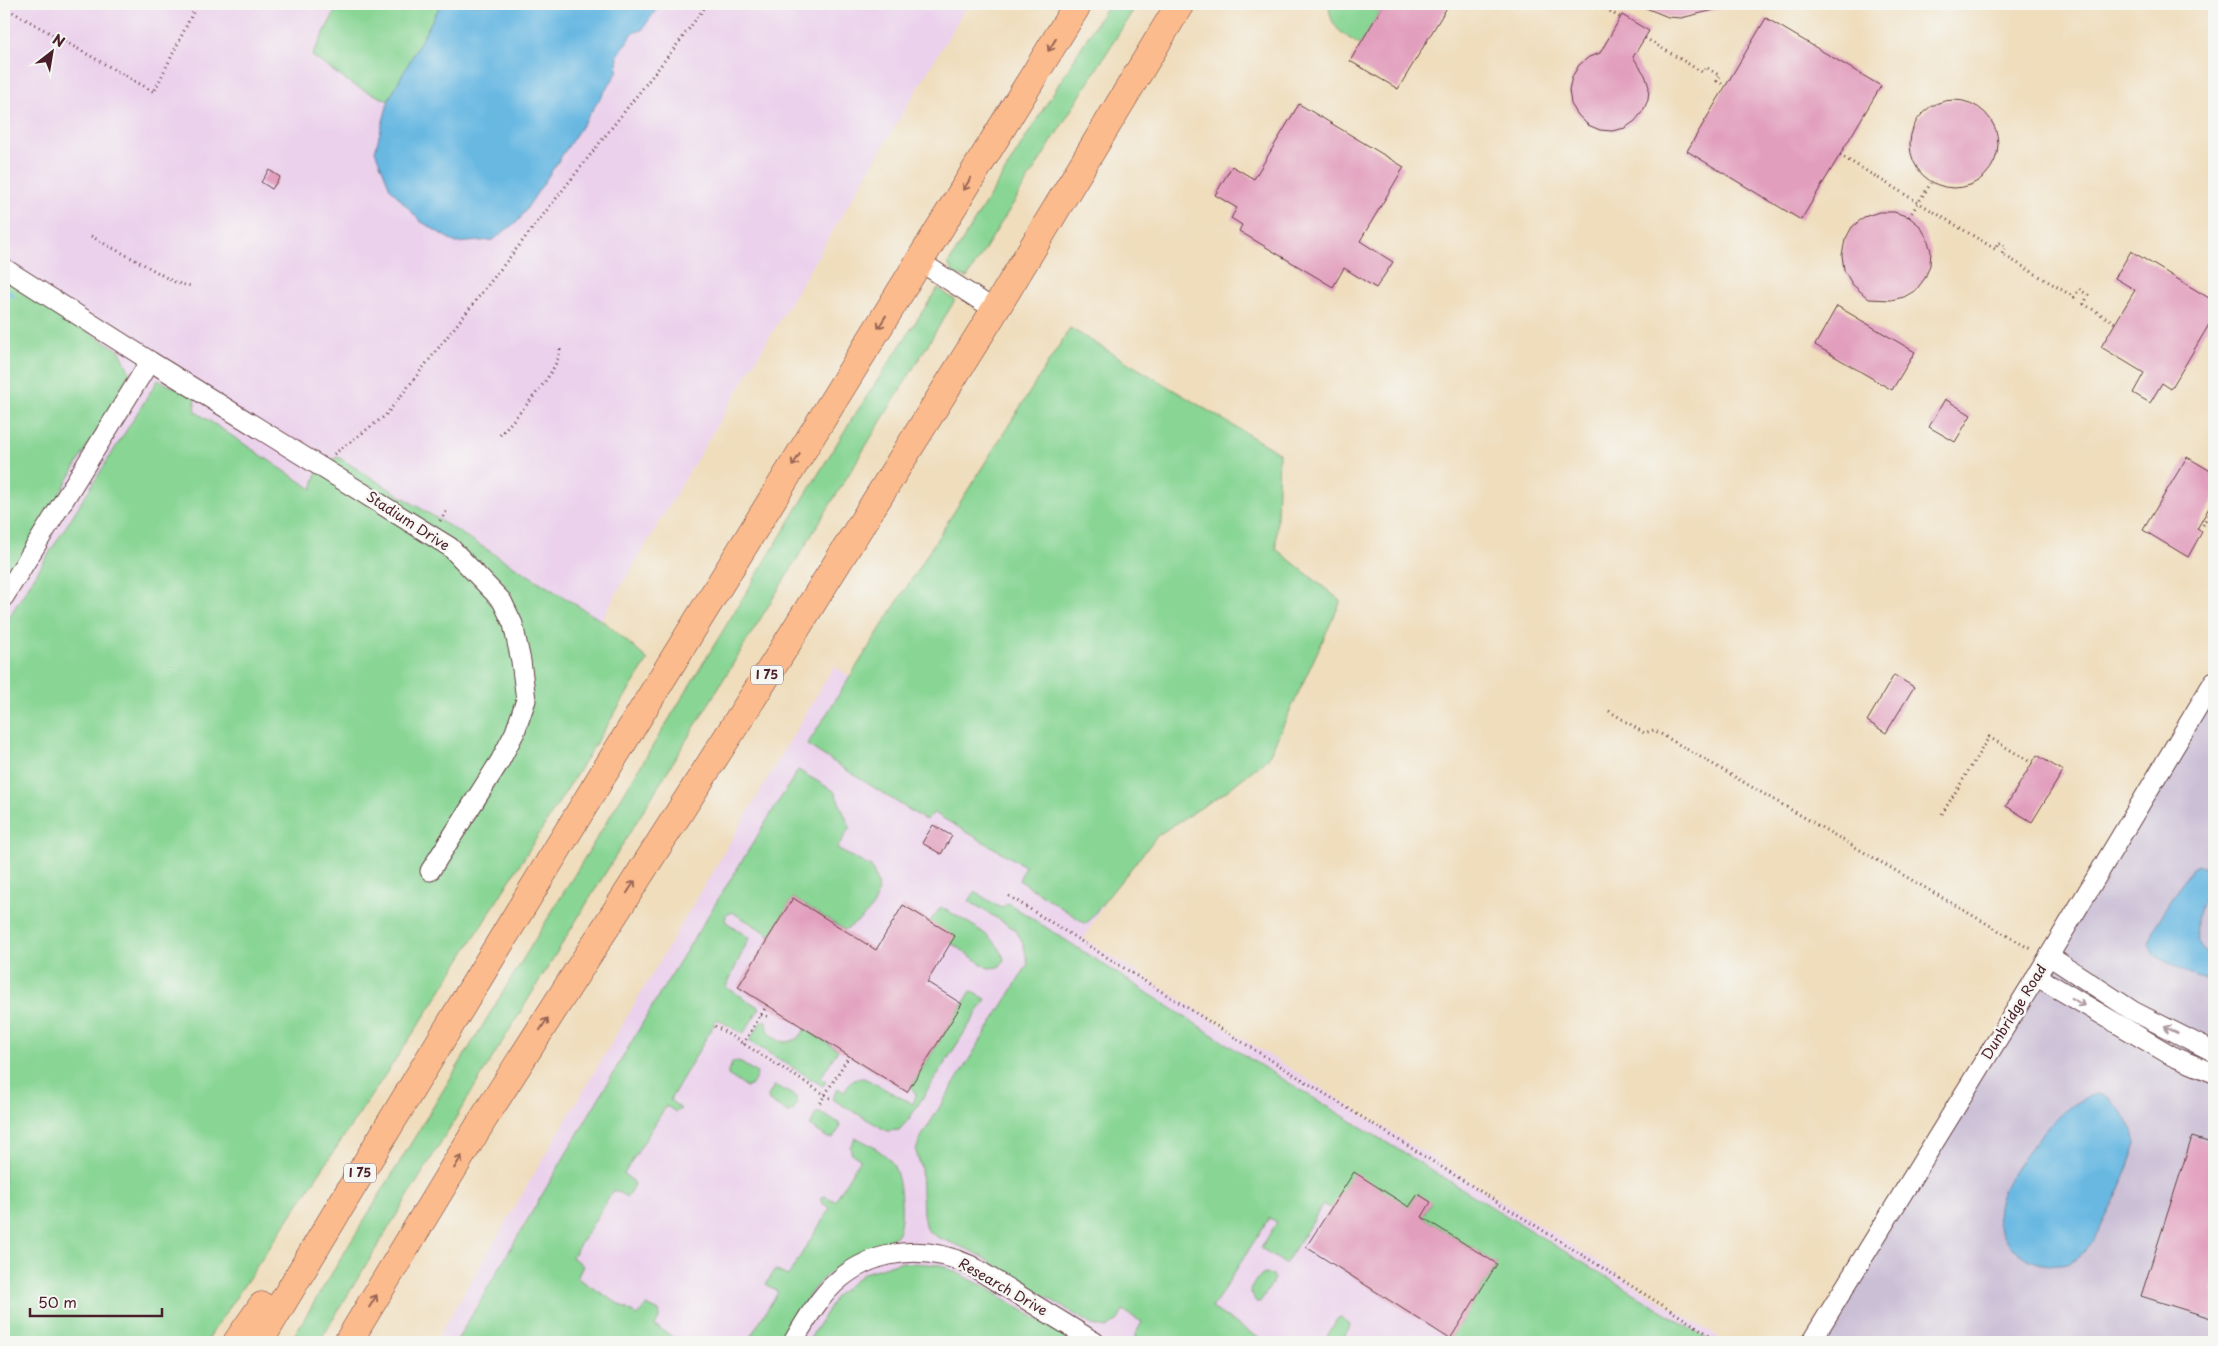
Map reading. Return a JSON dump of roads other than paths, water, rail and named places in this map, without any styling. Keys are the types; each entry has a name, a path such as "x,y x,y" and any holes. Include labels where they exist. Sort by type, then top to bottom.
{"highway":[{"name":"I 75","path":"259,1342 461,1004 1078,4"},
{"name":"I 75","path":"348,1342 482,1121 776,661 995,310 1180,4"},
{"path":"237,1342 461,1004"}],"street":[{"path":"919,261 995,310"},
{"name":"Stadium Drive","path":"4,268 450,547 502,601 513,624 522,661 526,700 515,732 500,761 430,871"},
{"path":"4,597 150,361"},
{"name":"Dunbridge Road","path":"1811,1342 2050,956 2214,681"},
{"path":"2050,956 2133,1011 2214,1052"},
{"path":"2036,976 2174,1057 2214,1073"},
{"name":"Research Drive","path":"793,1342 820,1300 848,1273 882,1256 920,1251 958,1260 970,1265 1095,1342"}],"water":[{"path":"441,4 660,4 642,30 633,33 618,55 617,73 519,220 493,240 456,243 420,221 390,188 375,151 389,99"},
{"path":"2198,865 2208,867 2213,876 2200,909 2196,930 2197,940 2203,950 2214,960 2214,982 2196,977 2155,956 2149,944 2157,923 2192,868"},
{"path":"2096,1094 2109,1099 2116,1105 2131,1126 2135,1140 2130,1162 2095,1238 2085,1251 2069,1263 2061,1265 2035,1262 2024,1257 2014,1249 2000,1231 1998,1205 2002,1192 2008,1180 2032,1146 2053,1122 2077,1102"}],"waterway":[{"path":"4,290 12,295"}]}
